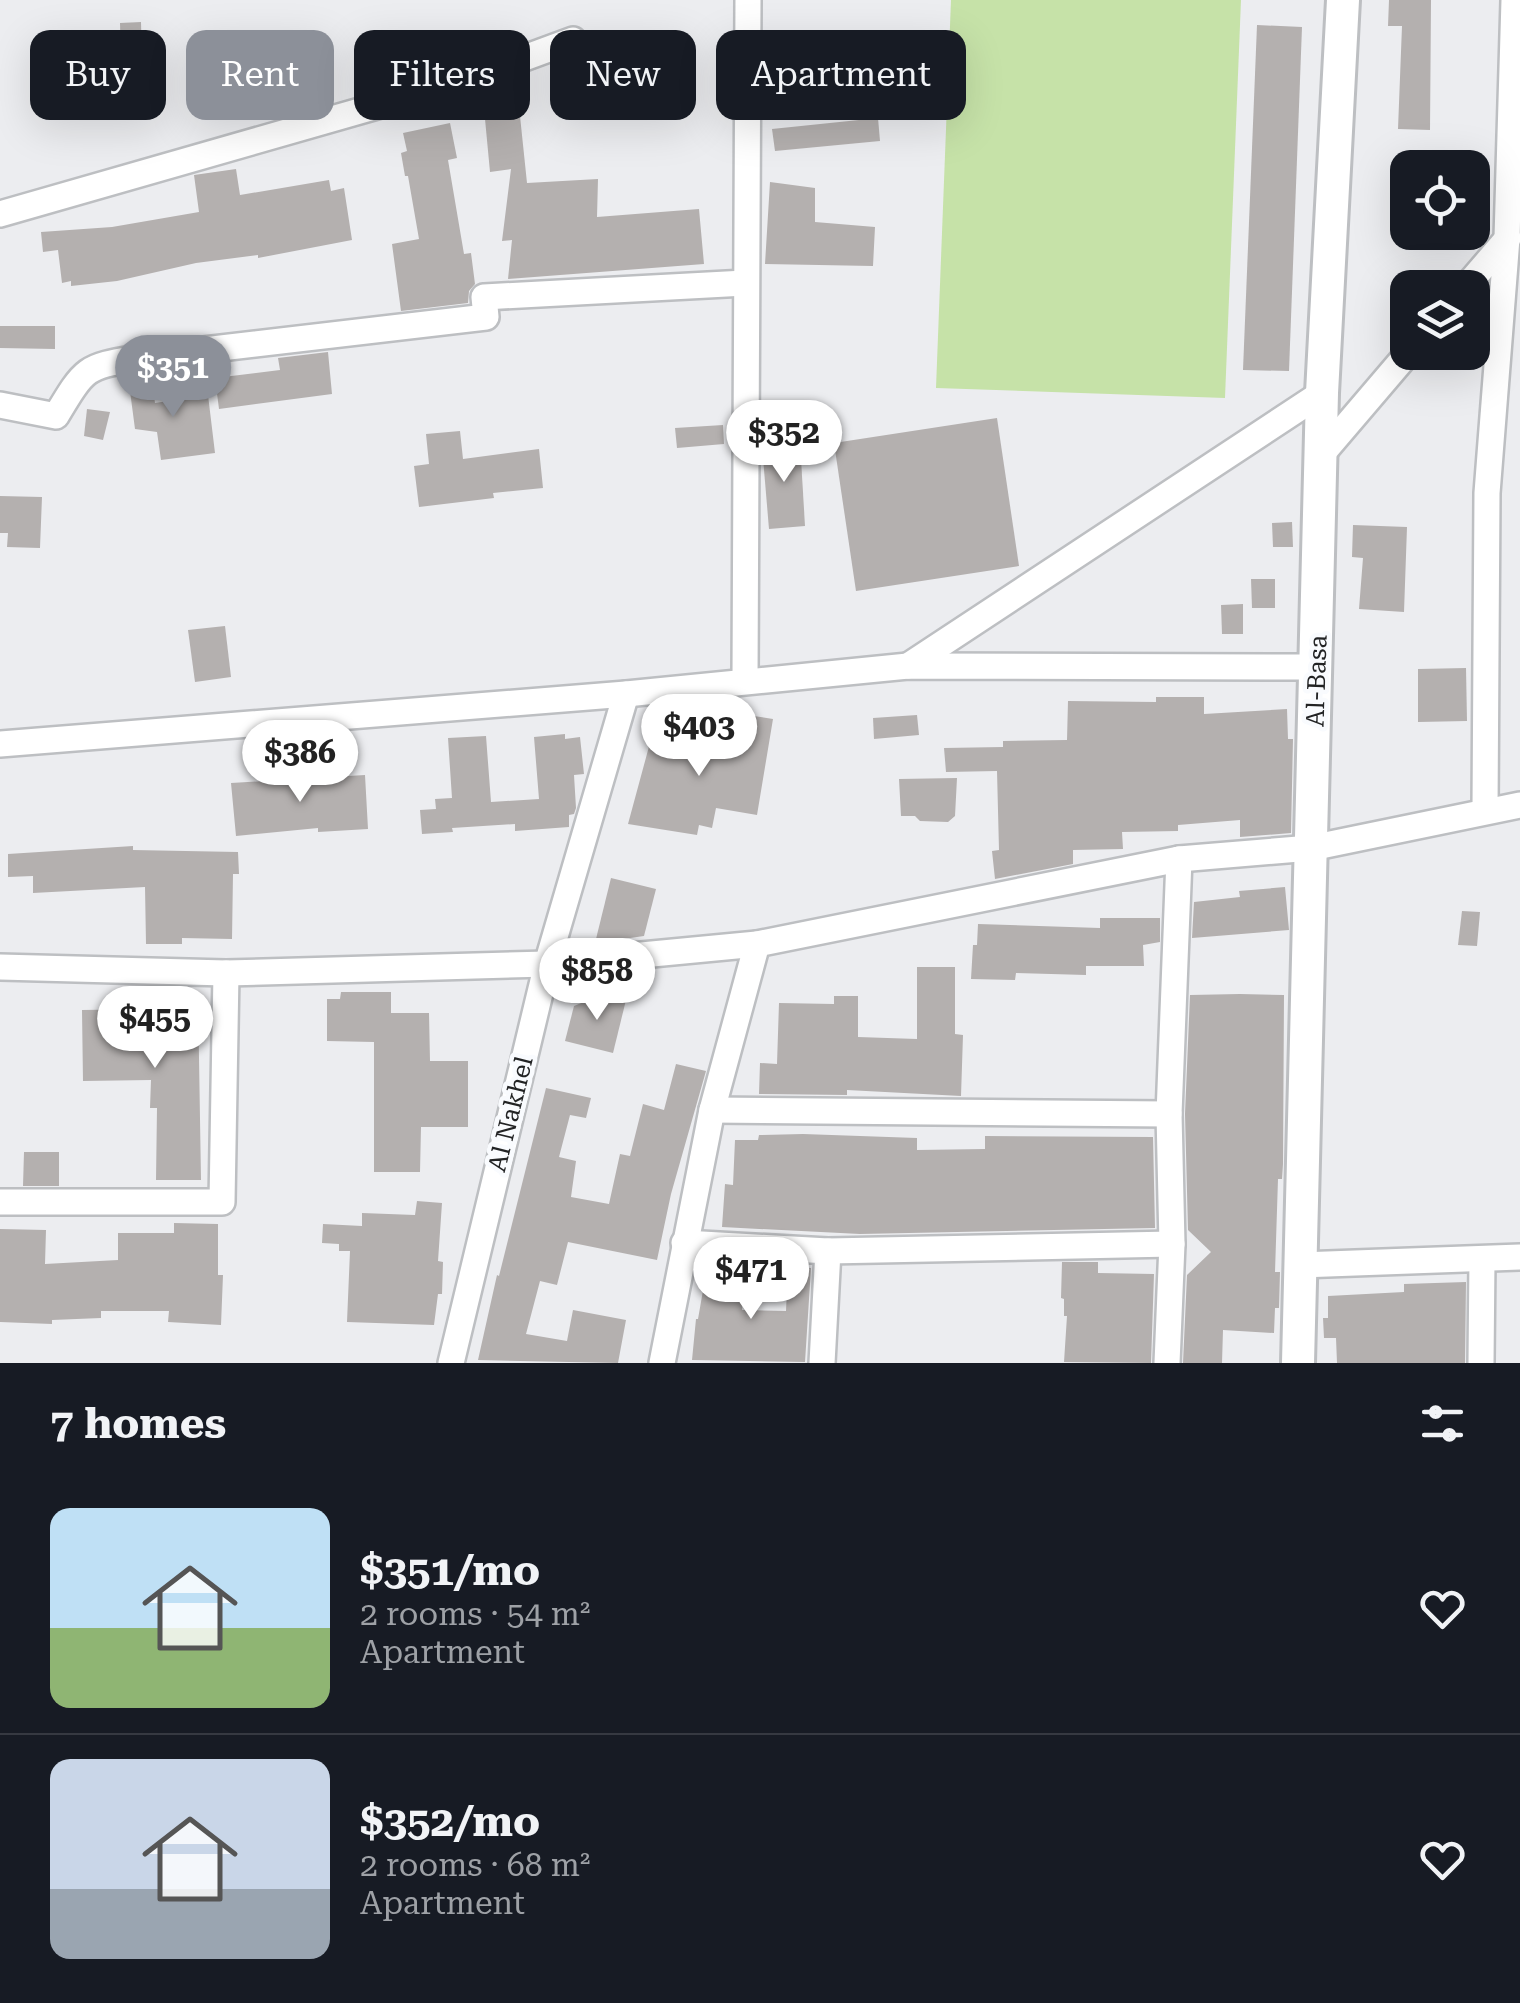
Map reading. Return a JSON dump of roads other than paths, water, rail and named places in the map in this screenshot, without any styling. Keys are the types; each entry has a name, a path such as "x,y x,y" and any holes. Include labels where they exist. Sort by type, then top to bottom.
{"street":[{"path":"744,680 748,0"},
{"name":"Al-Basa","path":"1298,1363 1322,394 1343,0"},
{"path":"1485,810 1487,493 1514,233 1514,0"},
{"path":"0,214 454,84 550,49"},
{"path":"1481,270 1514,233"},
{"path":"0,405 56,416 74,385 92,366 486,317 484,297 744,283"},
{"path":"1322,454 1394,370"},
{"path":"908,666 1322,394"},
{"path":"0,744 626,694 908,666 1316,668"},
{"name":"Al Nakhel","path":"451,1363 546,964 626,694"},
{"path":"0,967 226,972 546,964 757,944 1179,859 1311,848 1520,805"},
{"path":"1167,1363 1172,1244 1169,1114 1179,859"},
{"path":"662,1363 712,1110 757,944"},
{"path":"0,1202 222,1202 226,972"},
{"path":"712,1110 1169,1114"},
{"path":"684,1242 828,1251 1172,1244"},
{"path":"822,1363 828,1251"},
{"path":"1300,1265 1520,1257"},
{"path":"1482,1259 1482,1363"}]}
